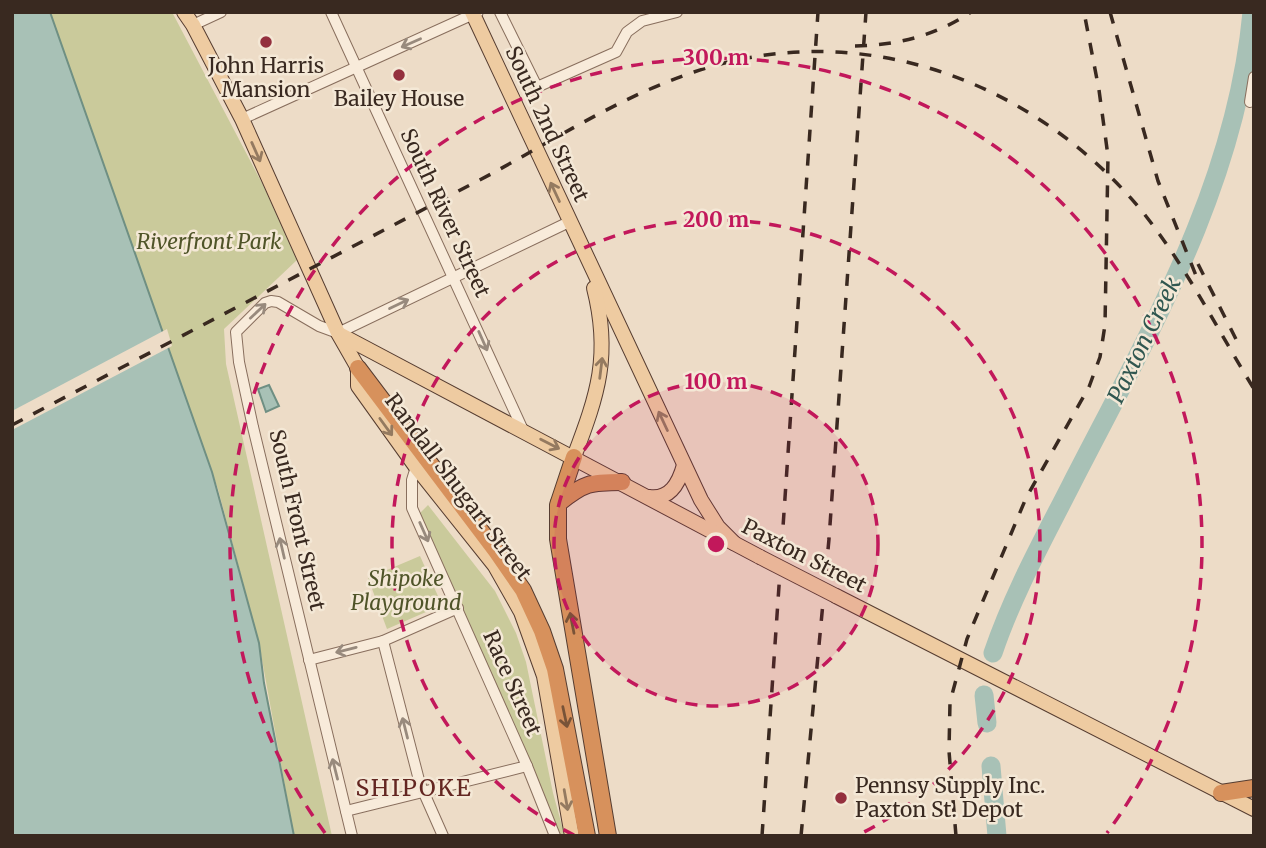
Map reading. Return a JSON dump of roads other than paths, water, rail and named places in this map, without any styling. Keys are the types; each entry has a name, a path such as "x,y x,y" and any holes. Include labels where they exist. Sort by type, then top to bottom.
{"highway":[{"path":"358,368 523,590 542,631 555,669 587,836"},
{"path":"574,457 558,505 558,540 608,836"},
{"path":"558,505 575,490 593,482 622,482"},
{"path":"1221,793 1254,788"}],"main road":[{"path":"184,12 242,119 338,333 358,368"},
{"name":"South 2nd Street","path":"474,13 684,465 710,516 734,543"},
{"name":"South 2nd Street","path":"574,457 597,392 603,349 597,300 584,253"},
{"name":"Paxton Street","path":"338,333 734,543 1254,810"},
{"name":"Randall Shugart Street","path":"358,368 358,386 416,467 495,566 521,612 544,676 572,836"},
{"path":"648,497 660,497 669,492 677,482 684,465"}],"street":[{"path":"193,25 221,12"},
{"name":"South River Street","path":"331,12 523,430"},
{"path":"500,12 537,87 616,52 627,32 642,21 677,12"},
{"path":"242,119 474,13"},
{"path":"1250,102 1254,77"},
{"path":"338,333 569,222"},
{"name":"South Front Street","path":"338,333 271,301 265,303 236,332 247,401 352,836"},
{"name":"Race Street","path":"416,467 412,480 412,508 527,766 555,836"},
{"path":"309,660 383,641 458,608"},
{"path":"383,641 420,784 443,836"},
{"path":"346,811 527,766"}],"waterway":[{"name":"Paxton Creek","path":"993,653 1029,568 1130,371 1185,256 1228,138 1243,76 1252,12"},
{"name":"Paxton Creek","path":"984,695 987,723"},
{"name":"Paxton Creek","path":"991,766 997,836"}],"railway":[{"path":"762,836 818,12"},
{"path":"801,836 829,539 866,12"},
{"path":"855,46 916,38 971,12"},
{"path":"956,836 949,751 950,702 967,639 1026,498 1089,387 1100,357 1105,325 1108,156 1084,12"},
{"path":"1110,12 1158,181 1197,278"},
{"path":"12,425 641,93 694,72 756,56 818,52 879,57 938,71 995,94 1048,125 1097,164 1141,210 1186,275 1254,389"},
{"path":"1198,264 1241,349"}],"place":[{"name":"John Harris Mansion","path":"266,42"},
{"name":"Bailey House","path":"399,75"},
{"name":"Pennsy Supply Inc. Paxton St. Depot","path":"841,798"}],"district":[{"name":"SHIPOKE","path":"414,788"}],"park label":[{"name":"Riverfront Park","path":"209,242"},
{"name":"Shipoke Playground","path":"406,591"}]}
